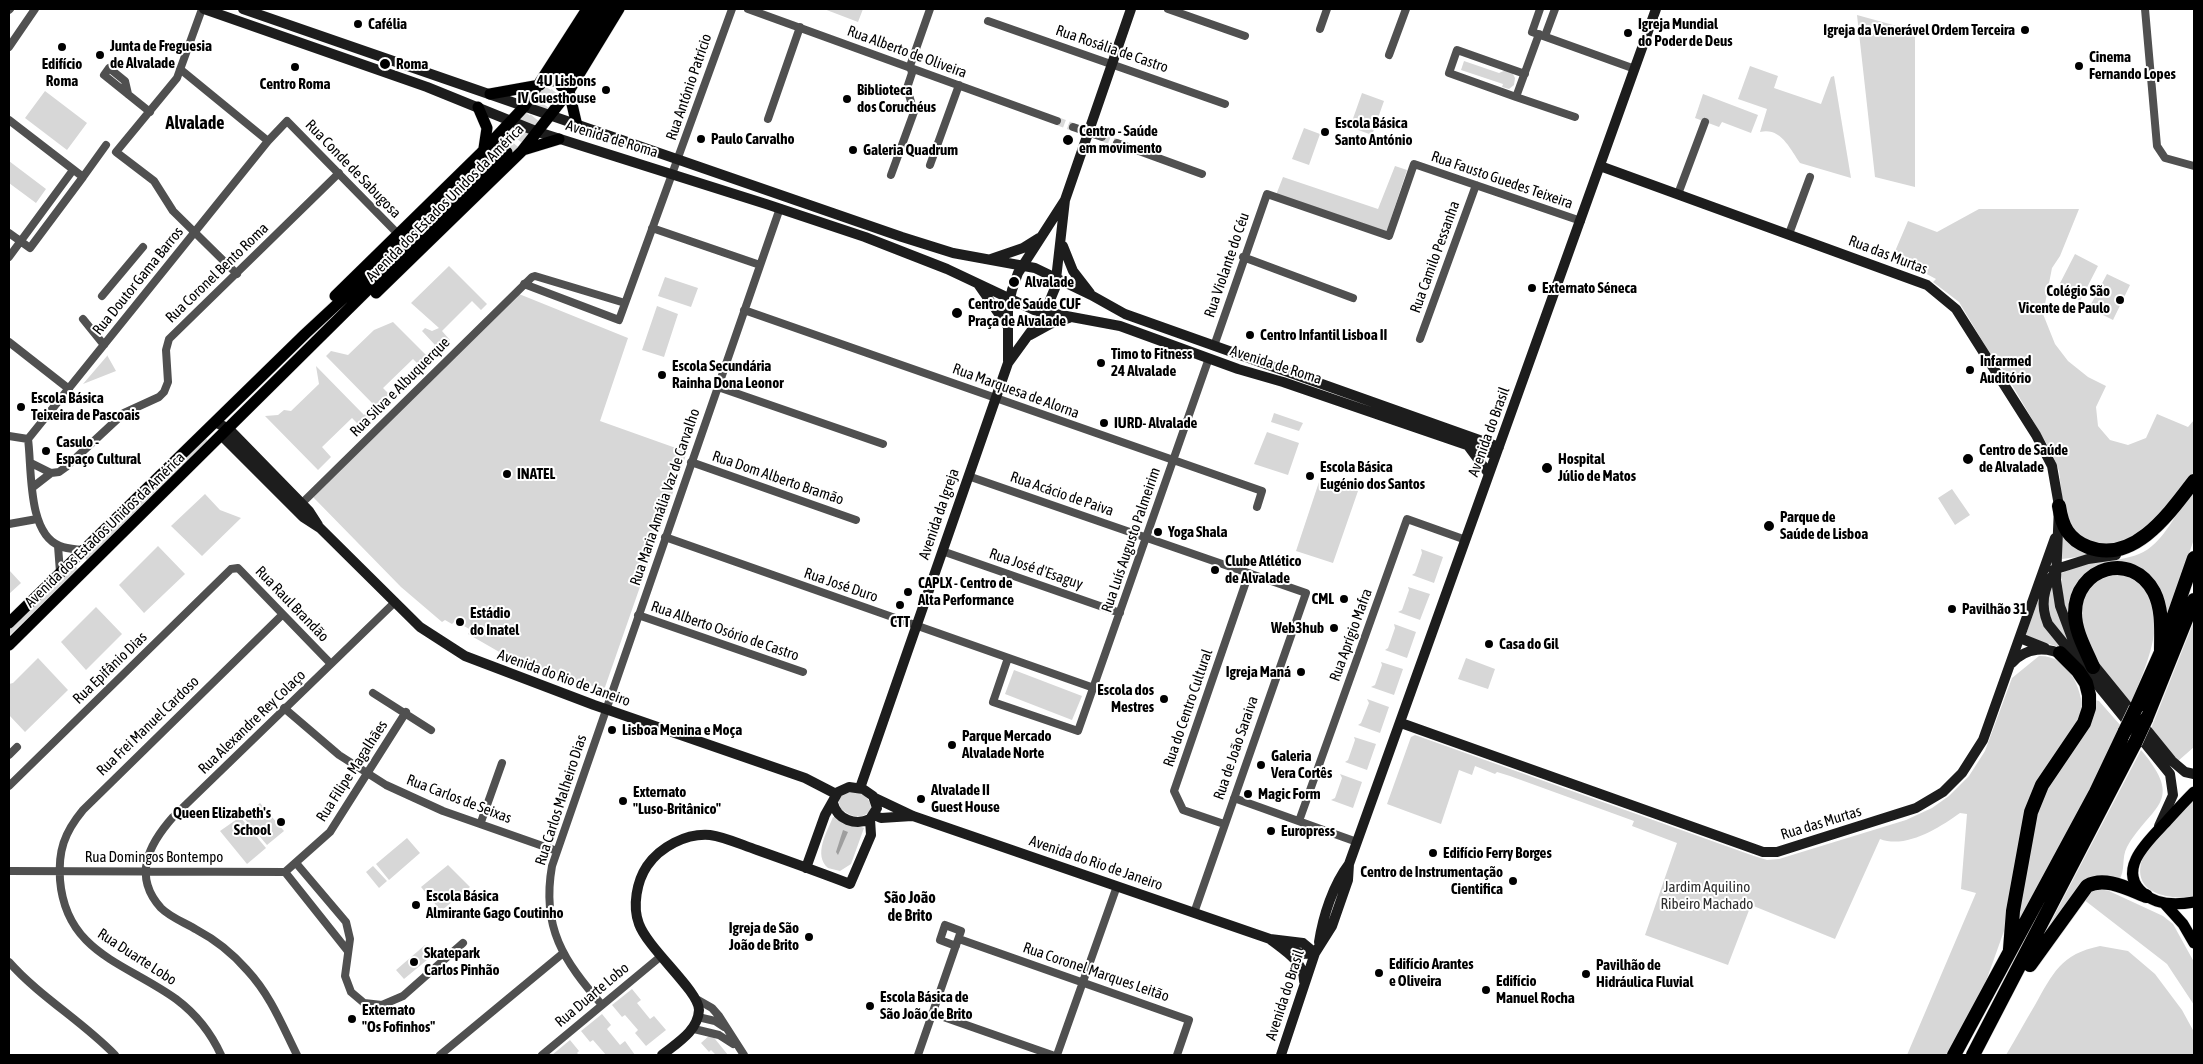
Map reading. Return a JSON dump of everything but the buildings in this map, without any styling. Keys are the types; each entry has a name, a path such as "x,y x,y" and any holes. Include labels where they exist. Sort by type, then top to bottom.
{"highway":[{"path":"2059,506 2062,523 2071,536 2085,546 2101,550 2123,547 2143,536 2174,508 2194,481"},
{"path":"1954,1055 2010,956 2096,792 2161,652 2194,558"},
{"path":"2090,670 2078,632 2075,611 2080,591 2086,581 2096,573 2106,569 2130,570 2140,576 2153,590 2161,620 2161,652"},
{"path":"1973,1055 1993,1020 2135,743 2194,600"},
{"path":"2010,956 2013,911 2031,812 2042,785 2084,723 2089,708 2089,695 2086,683 2078,671 2054,651"},
{"path":"1993,1020 2084,888 2095,882 2103,882 2146,896"}],"main road":[{"name":"Avenida dos Estados Unidos da América","path":"305,334 312,321 512,121 540,85 585,9"},
{"name":"Avenida dos Estados Unidos da América","path":"328,331 344,324 522,151 538,132 550,116 561,86 598,9"},
{"name":"Avenida dos Estados Unidos da América","path":"561,86 608,9"},
{"name":"Avenida dos Estados Unidos da América","path":"561,86 619,9"},
{"path":"490,94 540,85"},
{"path":"561,86 577,126"},
{"path":"478,107 487,128 484,150"},
{"path":"522,151 559,139"},
{"name":"Avenida dos Estados Unidos da América","path":"9,623 305,334 504,150 328,331 9,645"},
{"path":"215,422 225,432"},
{"path":"2194,792 2140,852 2133,869 2136,886 2146,896 2164,903 2194,902"},
{"path":"2164,903 2183,924 2194,943"}],"street":[{"path":"9,47 35,9"},
{"path":"203,9 178,78 116,152 154,181 173,211 236,274"},
{"name":"Avenida de Roma","path":"203,9 427,87 538,132 780,208 898,250 978,283 1034,310 1120,326 1209,358 1393,419 1469,447 1498,451"},
{"name":"Avenida de Roma","path":"243,9 783,197 953,253 1023,266 1057,278 1125,314 1498,451"},
{"name":"Rua António Patrício","path":"673,174 732,9"},
{"name":"Rua Alberto de Oliveira","path":"748,9 1058,121"},
{"path":"891,175 914,112 907,88 912,73 910,66 930,9"},
{"path":"1023,266 1065,200 1131,9"},
{"path":"1168,9 1245,36"},
{"path":"1320,29 1327,9"},
{"path":"1389,55 1406,9"},
{"path":"1540,9 1532,32 1635,68"},
{"path":"1516,97 1524,74 1555,9"},
{"name":"Avenida do Brasil","path":"1281,1055 1316,949 1332,926 1348,880 1349,864 1656,9"},
{"path":"2146,9 2157,146 2164,158 2194,166"},
{"name":"Rua Rosália de Castro","path":"988,21 1225,104"},
{"path":"768,119 800,28"},
{"path":"1524,74 1457,50 1449,73 1575,118"},
{"path":"180,69 268,141"},
{"path":"930,166 959,85"},
{"path":"128,94 150,112"},
{"path":"9,120 83,177"},
{"name":"Rua Conde de Sabugosa","path":"268,141 288,120 398,234"},
{"path":"1678,194 1705,122"},
{"path":"1073,127 1102,137"},
{"name":"Rua Doutor Gama Barros","path":"28,439 268,141"},
{"path":"1117,143 1202,174"},
{"path":"9,233 30,248 106,145"},
{"name":"Rua Fausto Guedes Teixeira","path":"1267,194 1390,236 1414,164 1581,221"},
{"name":"Rua das Murtas","path":"1600,166 1927,285 1956,309 2046,451 2055,476 2059,506 2056,580 2063,617 2072,638 2090,670 2170,774 2173,795 2156,832"},
{"path":"9,257 73,170"},
{"name":"Rua Coronel Bento Roma","path":"32,487 51,473 59,472 66,467 124,412 159,398 168,382 166,350 169,339 339,173"},
{"path":"524,284 619,320 673,174"},
{"path":"1788,234 1810,177"},
{"name":"Rua Camilo Pessanha","path":"1420,339 1476,185"},
{"name":"Rua Violante do Céu","path":"1214,346 1267,194"},
{"path":"780,208 783,197"},
{"path":"1057,278 1065,200"},
{"name":"Rua Maria Amália Vaz de Carvalho","path":"606,709 780,208"},
{"path":"652,228 760,265"},
{"path":"988,260 1023,248 1046,232"},
{"path":"1061,238 1068,262 1091,295"},
{"path":"102,296 143,247"},
{"path":"1244,257 1353,298"},
{"name":"Avenida da Igreja","path":"1008,363 1010,299 1023,266"},
{"path":"524,284 535,276 625,304"},
{"name":"Avenida da Igreja","path":"860,788 1008,363 1045,312 1057,278"},
{"path":"978,283 1008,326"},
{"name":"Rua Silva e Albuquerque","path":"299,506 524,284"},
{"name":"Rua Marquesa de Alorna","path":"744,310 1262,491 1257,507"},
{"path":"1024,339 1050,324 1070,318"},
{"path":"83,319 104,345"},
{"path":"9,342 68,389"},
{"path":"1209,358 1214,346"},
{"name":"Rua Luís Augusto Palmeirim","path":"1008,658 993,702 1078,731 1209,358"},
{"path":"718,387 882,444"},
{"path":"225,432 299,506"},
{"path":"9,436 28,439 37,519 45,533 58,546 83,550"},
{"path":"1469,447 1489,474"},
{"name":"Rua Dom Alberto Bramão","path":"691,462 856,520"},
{"path":"31,463 51,473"},
{"name":"Rua Acácio de Paiva","path":"968,476 1306,593"},
{"name":"Avenida do Rio de Janeiro","path":"299,506 394,603 426,632 465,656 606,709 806,778 834,798"},
{"path":"2044,570 2057,569 2088,559 2124,553 2141,546 2161,529 2174,508"},
{"path":"9,524 37,519"},
{"name":"Rua Aprígio Mafra","path":"1299,821 1407,519 1466,540"},
{"name":"Rua das Murtas","path":"1401,723 1770,854 1902,814 1923,805 1944,792 1962,773 1980,746 2010,667 2058,527"},
{"name":"Rua José Duro","path":"665,537 1094,688"},
{"path":"58,546 60,572"},
{"name":"Rua José d'Esaguy","path":"942,551 1120,613"},
{"name":"Rua Raul Brandão","path":"231,569 238,568 331,664"},
{"name":"Rua Epifânio Dias","path":"9,786 231,569"},
{"path":"2057,569 2049,580 2043,596 2044,614 2056,635 2090,670"},
{"name":"Rua do Centro Cultural","path":"1224,824 1183,810 1174,791 1249,573"},
{"name":"Rua de João Saraiva","path":"1194,913 1306,593"},
{"name":"Rua Alexandre Rey Colaço","path":"146,871 149,850 157,835 284,708 394,603"},
{"name":"Rua Frei Manuel Cardoso","path":"59,871 59,856 66,836 83,810 282,615"},
{"name":"Rua Alberto Osório de Castro","path":"638,615 803,672"},
{"path":"2020,638 2054,651 2090,670"},
{"path":"2010,667 2023,654 2054,651"},
{"name":"Rua das Murtas","path":"2090,670 2172,761 2185,772 2194,774"},
{"path":"373,693 406,712 431,730"},
{"name":"Rua Carlos de Seixas","path":"284,708 339,755 366,773 414,799 557,851"},
{"name":"Rua Carlos Malheiro Dias","path":"602,1005 572,970 562,954 554,931 549,899 550,877 557,851 606,709"},
{"name":"Rua Filipe Magalhães","path":"296,863 330,832 406,712"},
{"path":"9,755 17,747"},
{"path":"481,822 502,763"},
{"path":"744,1055 736,1046 712,1008 698,1000 660,956 639,923 636,891 643,872 651,861 671,844 682,839 709,835 850,884 871,835 872,817 877,808 874,798 860,788 847,787 834,798 825,815 806,868"},
{"path":"834,798 837,813 847,820 861,822 872,817"},
{"name":"Avenida do Rio de Janeiro","path":"874,798 913,816 1270,940 1302,968 1305,976 1304,985"},
{"path":"1234,798 1357,842"},
{"name":"Avenida do Rio de Janeiro","path":"872,817 913,816"},
{"path":"347,950 285,872 296,863 346,922 350,939 344,976 351,992 364,1002 382,1005 403,996 463,943"},
{"name":"Rua Domingos Bontempo","path":"9,871 285,872"},
{"name":"Rua Duarte Lobo","path":"59,871 65,906 72,923 84,939 105,957 183,1005 204,1026 221,1055"},
{"path":"146,871 154,897 162,909 221,946 254,978 270,999 297,1055"},
{"path":"1057,1055 1117,886"},
{"name":"Avenida do Rio de Janeiro","path":"1270,940 1303,943 1316,949"},
{"name":"Rua Coronel Marques Leitão","path":"932,1013 957,942 1083,982 1189,1020 1177,1055"},
{"name":"Avenida do Rio de Janeiro","path":"1279,946 1302,954 1316,949"},
{"path":"440,1055 562,954"},
{"name":"Rua Duarte Lobo","path":"542,1055 660,956"},
{"path":"9,962 41,993 115,1055"},
{"path":"662,1055 694,1029 698,1017 698,1000"},
{"path":"918,1055 932,1013 1052,1055"},
{"path":"698,1017 715,1022 726,1028"},
{"path":"694,1029 720,1035 736,1046"}],"green space":[{"path":"824,9 863,9 858,22"},
{"path":"1857,15 1915,31 1915,187 1875,177"},
{"path":"1464,61 1499,73 1506,70 1512,72 1515,78 1514,85 1509,89 1502,87 1503,84 1461,70"},
{"path":"1750,66 1778,76 1774,88 1821,104 1831,77 1834,76 1851,178 1800,163 1779,136 1767,131 1760,132 1767,109 1738,99"},
{"path":"45,91 87,123 67,150 25,118"},
{"path":"1362,93 1384,101 1372,135 1350,127"},
{"path":"1703,94 1758,115 1751,133 1722,122 1719,127 1695,118"},
{"path":"1304,128 1320,134 1309,165 1292,159"},
{"path":"9,161 46,189 36,203 9,183"},
{"path":"1395,166 1407,170 1386,233 1276,195 1283,177 1378,209"},
{"path":"1979,209 2079,209 2060,256 2052,268 2043,314 2055,344 2068,361 2088,377 2106,386 2096,407 2098,426 2110,440 2128,445 2146,438 2157,414 2188,427 2194,420 2194,472 2155,523 2119,544 2090,544 2065,521 2059,471 2052,453 1995,356 1992,357 1959,302 1933,282 1936,279 1893,256 1908,221 1937,232"},
{"path":"2075,254 2098,266 2080,301 2057,289"},
{"path":"449,266 487,304 481,310 472,301 442,331 450,340 422,368 413,359 383,388 392,397 361,427 352,418 322,447 331,457 318,470 265,416 278,415 284,410 291,411 319,384 316,366 364,415 374,405 326,356 331,351 348,355 374,330 393,322 426,355 435,345 422,331 425,328 432,331 439,328 411,303"},
{"path":"2107,274 2130,285 2113,320 2089,308"},
{"path":"665,277 698,288 691,307 658,296"},
{"name":"INATEL","path":"519,294 628,338 600,421 687,452 604,690 508,657 468,634 471,630 455,621 452,624 445,620 442,622 401,587 313,497 452,357"},
{"path":"657,306 678,314 664,357 642,350"},
{"path":"107,356 116,371 83,384"},
{"path":"1274,413 1303,423 1299,431 1271,422"},
{"path":"1267,432 1299,443 1288,475 1254,464"},
{"path":"205,438 209,441 87,560 84,557"},
{"path":"1320,479 1358,491 1333,563 1296,551"},
{"path":"2194,487 2194,539 2167,618 2155,582 2099,568 2070,624 2063,597 2061,574 2079,566 2130,557 2148,549 2156,543 2170,525"},
{"path":"1952,489 1970,515 1955,525 1938,498"},
{"path":"205,494 220,510 241,518 202,556 171,526"},
{"path":"2062,531 2101,554 2062,559"},
{"path":"158,546 185,574 144,613 119,585"},
{"path":"1421,549 1443,557 1434,583 1412,575 1415,573 1422,553"},
{"path":"75,566 78,569 9,636 9,630"},
{"path":"9,570 21,583 9,594"},
{"path":"2048,573 2051,573 2039,602 2066,649 2025,637"},
{"path":"2121,574 2139,584 2150,598 2155,614 2151,650 2131,704 2104,673 2090,652 2081,610 2085,593 2090,586 2108,577"},
{"path":"1408,587 1430,594 1420,620 1398,612 1402,610 1409,590"},
{"path":"2053,587 2082,659 2061,635 2049,615 2047,606 2048,596"},
{"path":"96,607 122,634 86,670 61,642"},
{"path":"2194,621 2194,747 2178,761 2150,731"},
{"path":"1394,624 1416,632 1407,658 1385,650 1388,648 1395,628"},
{"name":"Jardim Aquilino Ribeiro Machado","path":"2039,656 2049,657 2058,661 2071,674 2079,692 2083,711 2044,775 2004,931 1985,984 1948,1055 1907,1055 1976,893 1961,889 1967,814 1960,813 1942,825 1911,839 1890,841 1880,839 1835,939 1751,905 1728,965 1645,935 1677,843 1632,826 1634,821 1510,776 1497,772 1495,774 1475,766 1472,775 1459,770 1441,824 1387,804 1411,737 1415,735 1754,856 1767,860 1779,859 1906,820 1932,808 1949,796 1969,776 1985,751 2012,678"},
{"path":"38,658 68,690 25,732 9,715 9,684 13,683"},
{"path":"1466,658 1495,669 1488,689 1458,679"},
{"path":"1381,662 1403,669 1394,695 1371,687 1375,685 1382,665"},
{"path":"1014,670 1082,696 1072,720 1005,694"},
{"path":"1367,699 1389,707 1380,733 1358,725 1361,723 1369,703"},
{"path":"2095,700 2099,701 2121,726 2017,928 2032,831 2041,801"},
{"path":"1354,737 1376,744 1367,770 1345,762 1348,760 1355,740"},
{"path":"2141,750 2161,782 2163,793 2160,803 2127,847 2119,880 2105,877 2034,954"},
{"path":"1340,774 1362,782 1353,808 1331,800 1335,798 1342,778"},
{"path":"850,792 861,794 867,798 871,805 868,813 861,816 853,816 841,809 838,800 841,795"},
{"path":"2194,796 2194,897 2170,897 2159,894 2150,890 2140,875 2141,864 2146,850"},
{"path":"260,803 284,831 267,845 243,817"},
{"path":"240,817 266,848 247,864 220,831"},
{"path":"833,817 864,828 851,864 840,871 828,868 824,863 821,850"},
{"path":"407,838 420,853 389,880 376,864"},
{"path":"448,865 470,887 441,911 421,887"},
{"path":"373,866 387,881 379,888 366,872"},
{"path":"2099,889 2109,891 2163,916 2173,924 2194,962 2194,1005 2167,964 2083,899 2090,892"},
{"name":"Skatepark Carlos Pinhão","path":"425,945 433,955 404,979 396,970"},
{"path":"2100,946 2128,951 2155,974 2182,1010 2194,1032 2194,1055 2006,1055 2053,974 2076,954"},
{"path":"632,989 641,1000 637,1003 650,1019 654,1016 666,1030 646,1046 635,1033 638,1030 625,1015 622,1017 612,1005"},
{"path":"602,1014 611,1025 607,1029 620,1045 625,1041 635,1055 606,1055 593,1040 590,1042 581,1031"},
{"path":"711,1034 728,1055 716,1055 711,1050 709,1052 701,1043"},
{"path":"570,1040 579,1051 577,1053 579,1055 552,1055"}],"shaded area":[{"path":"843,830 848,832 838,855 836,852"}],"tunnel":[{"path":"500,148 538,104 554,81"},
{"path":"507,152 561,86"},
{"path":"1057,121 1073,127"},
{"path":"1102,137 1117,143"}],"place":[{"name":"Cafélia","path":"358,24"},
{"name":"Igreja da Venerável Ordem Terceira","path":"2025,30"},
{"name":"Igreja Mundial do Poder de Deus","path":"1628,33"},
{"name":"Edifício Roma","path":"62,47"},
{"name":"Junta de Freguesia de Alvalade","path":"100,55"},
{"name":"Roma","path":"385,64"},
{"name":"Cinema Fernando Lopes","path":"2079,66"},
{"name":"Centro Roma","path":"295,67"},
{"name":"4U Lisbons IV Guesthouse","path":"606,90"},
{"name":"Biblioteca dos Coruchéus","path":"847,99"},
{"name":"Escola Básica Santo António","path":"1325,132"},
{"name":"Paulo Carvalho","path":"701,139"},
{"name":"Centro - Saúde em movimento","path":"1068,140"},
{"name":"Galeria Quadrum","path":"853,150"},
{"name":"Alvalade","path":"1014,282"},
{"name":"Externato Séneca","path":"1532,288"},
{"name":"Colégio São Vicente de Paulo","path":"2120,300"},
{"name":"Centro de Saúde CUF Praça de Alvalade","path":"957,313"},
{"name":"Centro Infantil Lisboa II","path":"1250,335"},
{"name":"Timo to Fitness 24 Alvalade","path":"1101,363"},
{"name":"Infarmed Auditório","path":"1970,370"},
{"name":"Escola Secundária Rainha Dona Leonor","path":"662,375"},
{"name":"Escola Básica Teixeira de Pascoais","path":"21,407"},
{"name":"IURD- Alvalade","path":"1104,423"},
{"name":"Casulo - Espaço Cultural","path":"46,451"},
{"name":"Centro de Saúde de Alvalade","path":"1968,459"},
{"name":"Hospital Júlio de Matos","path":"1547,468"},
{"name":"INATEL","path":"507,474"},
{"name":"Escola Básica Eugénio dos Santos","path":"1310,476"},
{"name":"Parque de Saúde de Lisboa","path":"1769,526"},
{"name":"Yoga Shala","path":"1158,532"},
{"name":"Clube Atlético de Alvalade","path":"1215,570"},
{"name":"CAPLX - Centro de Alta Performance","path":"908,592"},
{"name":"CML","path":"1344,599"},
{"name":"CTT","path":"900,605"},
{"name":"Pavilhão 31","path":"1952,609"},
{"name":"Estádio do Inatel","path":"460,622"},
{"name":"Web3hub","path":"1334,628"},
{"name":"Casa do Gil","path":"1489,644"},
{"name":"Igreja Maná","path":"1301,672"},
{"name":"Escola dos Mestres","path":"1164,699"},
{"name":"Lisboa Menina e Moça","path":"612,730"},
{"name":"Parque Mercado Alvalade Norte","path":"952,745"},
{"name":"Galeria Vera Cortês","path":"1261,765"},
{"name":"Magic Form","path":"1248,794"},
{"name":"Alvalade II Guest House","path":"921,799"},
{"name":"Externato \"Luso-Britânico\"","path":"623,801"},
{"name":"Queen Elizabeth's School","path":"281,822"},
{"name":"Europress","path":"1271,831"},
{"name":"Edifício Ferry Borges","path":"1433,853"},
{"name":"Centro de Instrumentação Cientifica","path":"1513,881"},
{"name":"Escola Básica Almirante Gago Coutinho","path":"416,905"},
{"name":"Igreja de São João de Brito","path":"809,937"},
{"name":"Skatepark Carlos Pinhão","path":"414,962"},
{"name":"Edifício Arantes e Oliveira","path":"1379,973"},
{"name":"Pavilhão de Hidráulica Fluvial","path":"1586,974"},
{"name":"Edifício Manuel Rocha","path":"1486,990"},
{"name":"Escola Básica de São João de Brito","path":"870,1006"},
{"name":"Externato \"Os Fofinhos\"","path":"352,1019"}],"district":[{"name":"Alvalade","path":"195,123"},
{"name":"São João de Brito","path":"910,907"}]}
